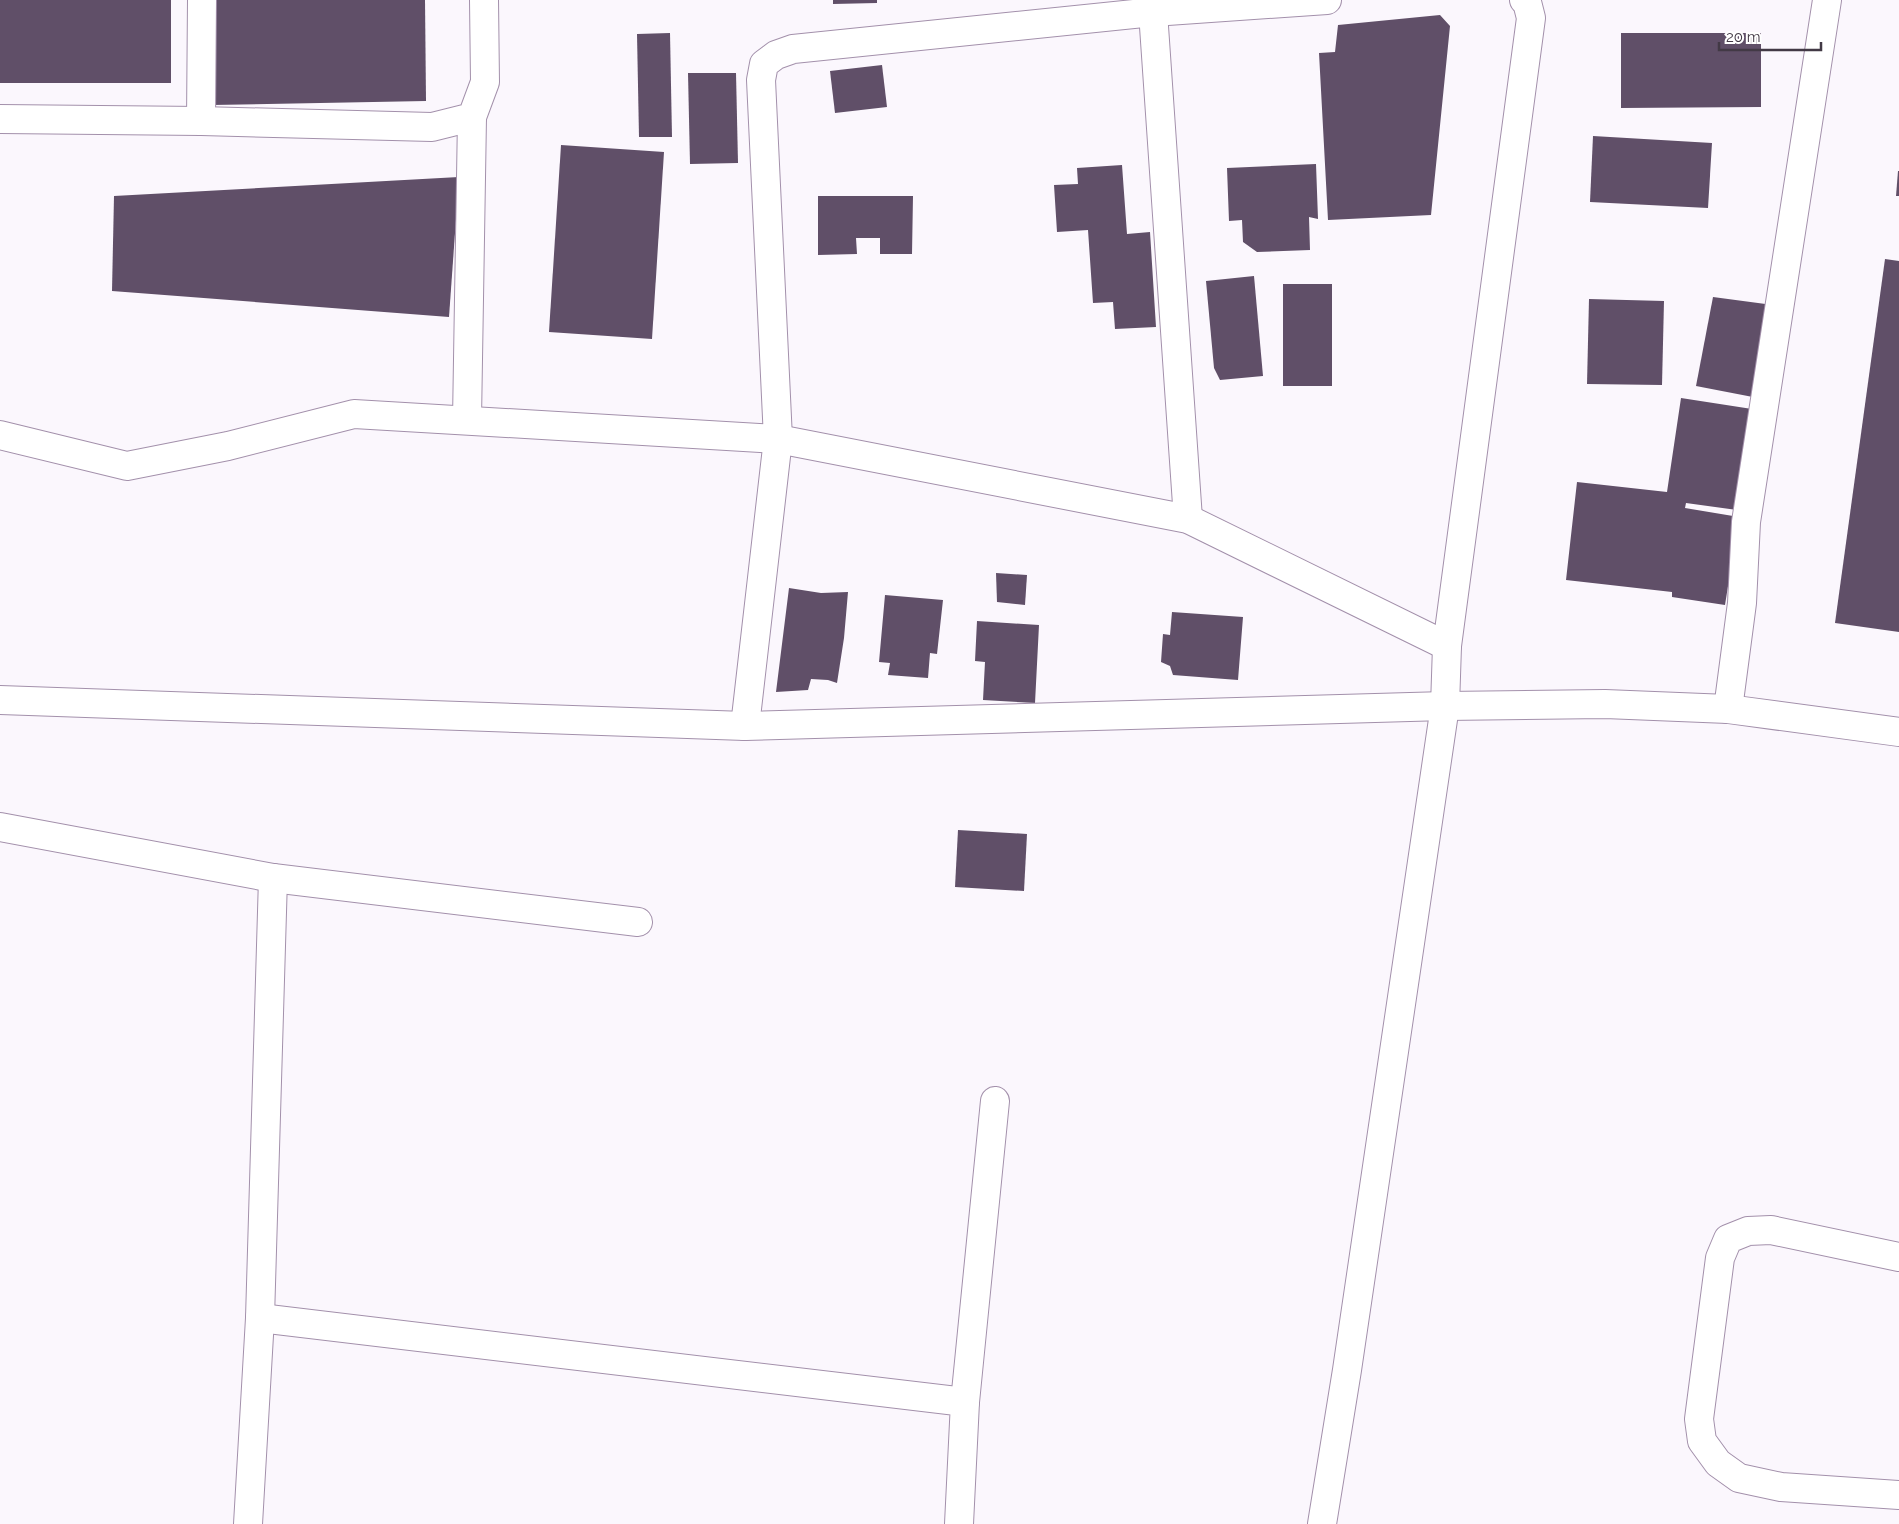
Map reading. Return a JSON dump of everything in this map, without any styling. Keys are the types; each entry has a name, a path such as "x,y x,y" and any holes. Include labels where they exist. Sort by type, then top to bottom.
{"street":[{"path":"201,121 202,0"},
{"path":"467,420 472,117 485,82 484,0"},
{"path":"745,726 778,439 761,80 764,64 776,55 793,49 1153,12 1327,0"},
{"path":"1322,1524 1349,1360 1445,706 1447,646 1531,18 1527,2 1524,0"},
{"path":"1728,709 1742,603 1746,522 1827,0"},
{"path":"1153,12 1188,519"},
{"path":"0,119 201,121 432,127 472,117"},
{"path":"0,435 128,466 228,446 354,414 778,439 1188,519 1447,646"},
{"path":"0,700 745,726 1445,706 1605,704 1728,709 1899,732"},
{"path":"0,827 273,878 638,922"},
{"path":"248,1524 260,1318 273,878"},
{"path":"959,1524 964,1402 995,1101"},
{"path":"1899,1258 1771,1230 1748,1231 1728,1239 1720,1258 1699,1419 1702,1441 1718,1463 1739,1478 1781,1487 1899,1495"},
{"path":"260,1318 964,1402"}],"building":[{"path":"0,0 171,0 171,83 0,83"},
{"path":"210,0 425,0 426,101 212,105"},
{"path":"833,0 877,0 877,3 833,4"},
{"path":"1440,15 1450,26 1431,215 1328,220 1319,53 1335,52 1338,25"},
{"path":"670,33 672,137 639,137 637,34"},
{"path":"1621,33 1761,33 1761,107 1621,108"},
{"path":"882,65 887,107 835,113 830,71"},
{"path":"688,73 736,73 738,163 690,164"},
{"path":"1593,136 1712,143 1708,208 1590,202"},
{"path":"561,145 664,152 652,339 549,332"},
{"path":"1316,164 1318,219 1309,217 1310,250 1257,252 1243,242 1242,220 1229,221 1227,168"},
{"path":"1122,165 1127,234 1150,232 1156,327 1115,329 1113,302 1093,303 1088,230 1057,232 1054,185 1078,184 1077,168"},
{"path":"1898,171 1899,196 1896,196"},
{"path":"459,177 449,317 112,291 114,196"},
{"path":"818,196 913,196 912,254 880,254 880,238 856,238 857,254 818,255"},
{"path":"1885,259 1899,261 1899,632 1835,623"},
{"path":"1254,276 1263,376 1220,380 1214,368 1206,281"},
{"path":"1283,284 1332,284 1332,386 1283,386"},
{"path":"1713,297 1773,305 1758,398 1696,386"},
{"path":"1589,299 1664,301 1662,385 1587,384"},
{"path":"1681,398 1752,409 1737,510 1686,503 1685,508 1739,517 1725,605 1672,597 1672,592 1566,580 1577,482 1667,492"},
{"path":"996,573 1027,575 1025,605 997,602"},
{"path":"789,588 821,593 848,592 844,638 837,683 828,680 811,679 808,690 776,692"},
{"path":"885,595 943,600 937,654 930,653 928,678 888,675 890,663 879,662"},
{"path":"1172,612 1243,617 1238,680 1173,675 1170,666 1161,662 1163,634 1170,635"},
{"path":"977,621 1039,625 1035,703 983,700 985,662 975,661"},
{"path":"958,830 1027,834 1024,891 955,887"}]}
